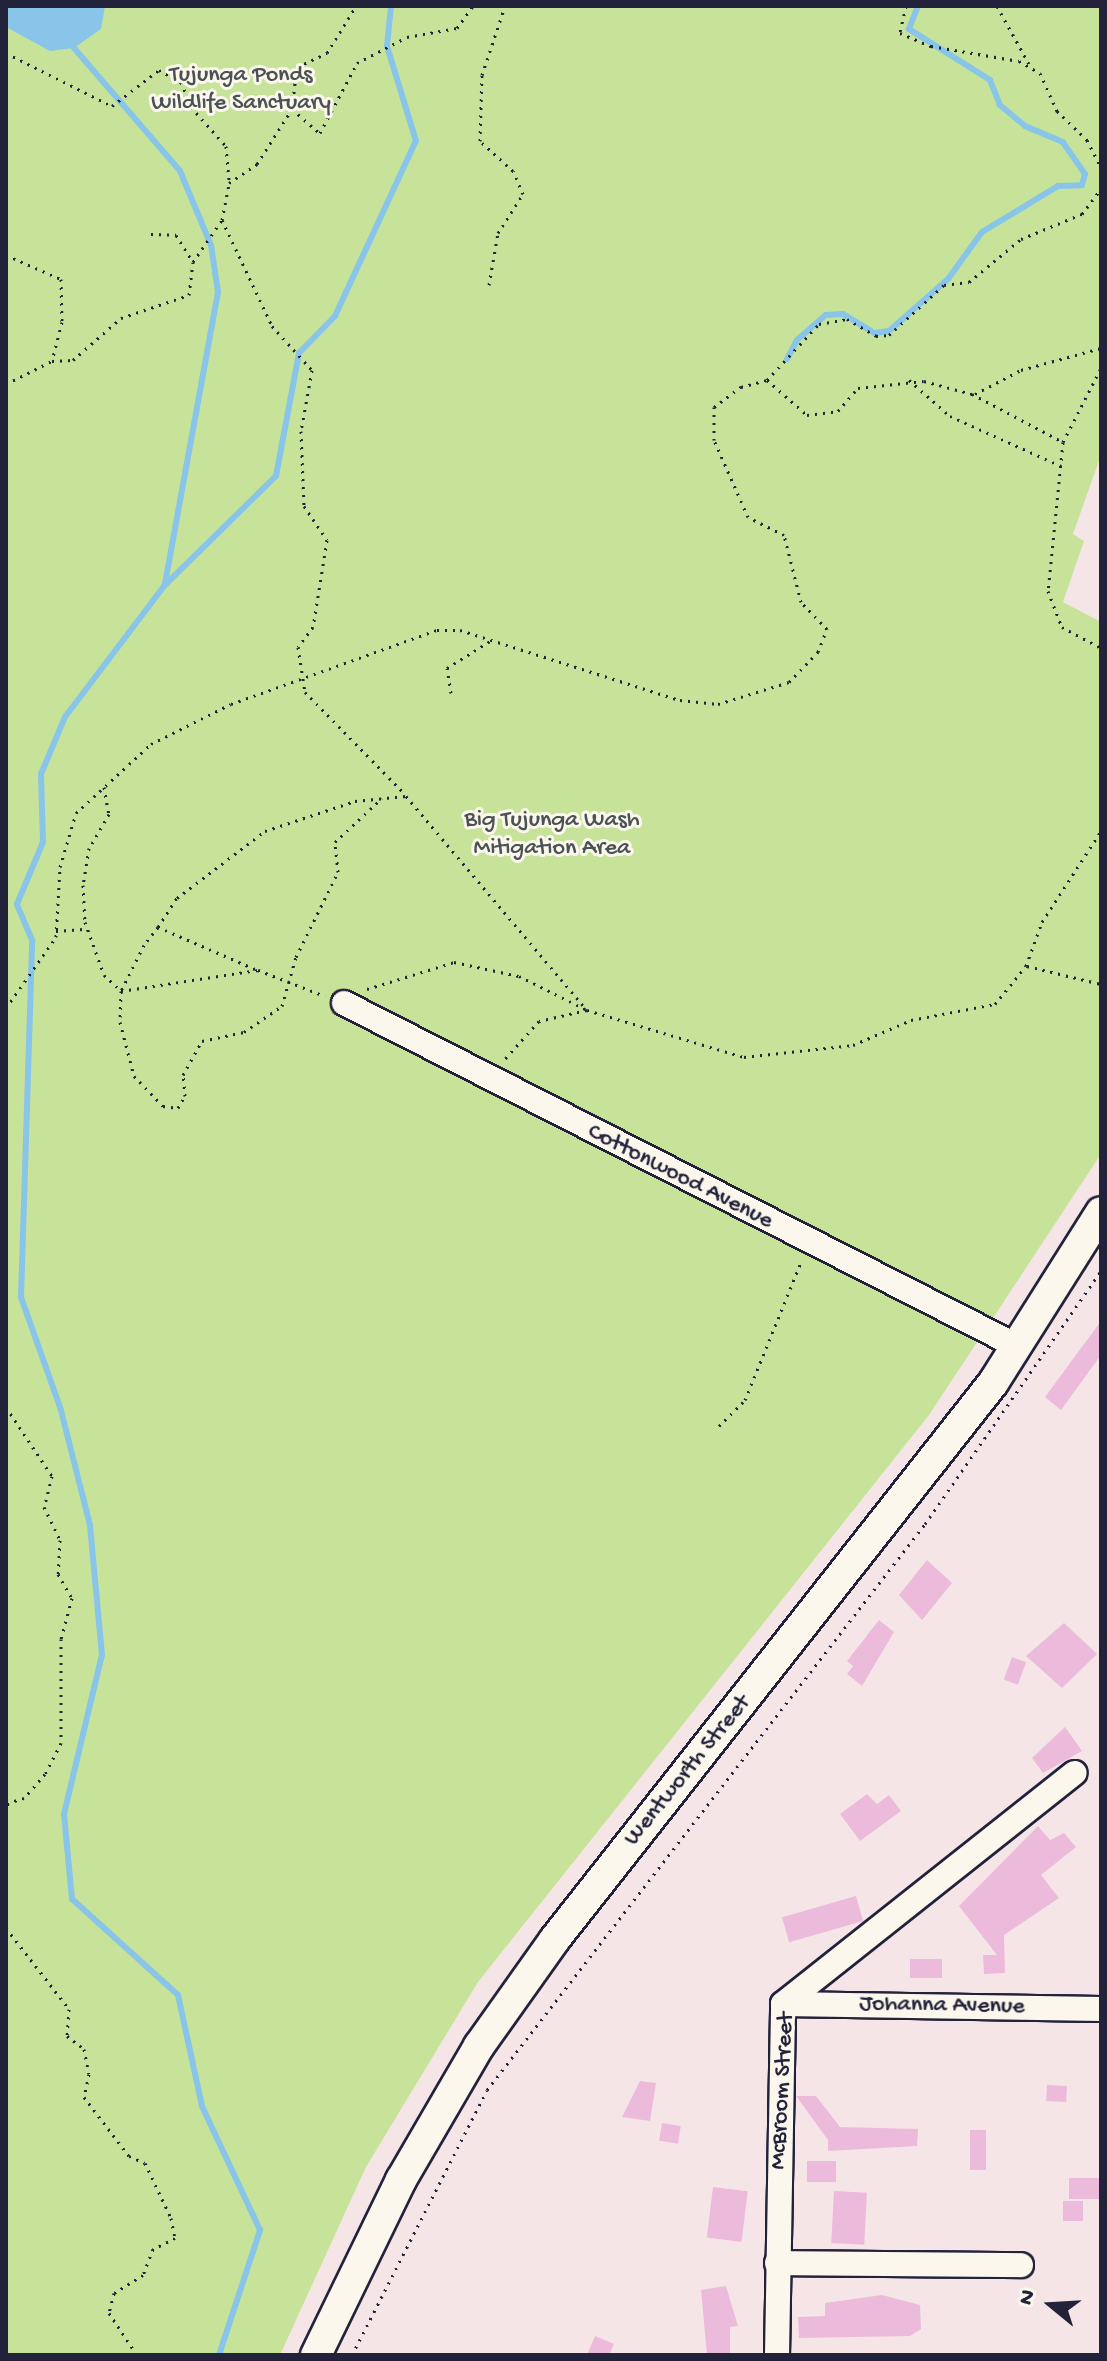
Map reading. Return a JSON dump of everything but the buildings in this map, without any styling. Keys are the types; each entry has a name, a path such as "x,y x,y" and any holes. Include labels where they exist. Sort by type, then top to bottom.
{"main road":[{"name":"Wentworth Street","path":"316,2355 401,2180 479,2046 1017,1346 1101,1212"}],"street":[{"name":"Cottonwood Avenue","path":"344,1003 808,1243 1017,1346"},
{"name":"McBroom Street","path":"777,2355 783,2004 1074,1773"},
{"name":"Johanna Avenue","path":"783,2004 1101,2009"},
{"path":"777,2263 1021,2265"}],"path":[{"path":"229,183 257,164 292,109 297,67 327,53 356,6"},
{"path":"292,109 320,133 357,63 407,37 457,28 473,6"},
{"path":"489,285 498,233 523,194 513,171 480,141 482,75 505,6"},
{"path":"906,6 900,33 931,46 1029,64"},
{"path":"997,6 1029,64 1049,81 1057,111 1087,140 1101,167"},
{"path":"6,53 112,106 130,97 147,73 170,76 226,146 229,183 222,220 203,242 193,262 189,295 121,318 89,352 52,361 6,384"},
{"path":"6,1008 56,931 60,867 76,813 151,744 231,704 437,630 490,641 693,701 718,704 778,688 799,674 824,640 824,620 801,602 784,535 748,517 740,504 714,440 714,407 767,380 819,324 847,319 876,336 889,335 944,285 969,282 1021,239 1082,214 1101,189"},
{"path":"222,220 272,326 312,370 301,431 304,506 327,540 313,627 298,647 303,679 320,712 359,741 587,1010"},
{"path":"151,234 176,235 193,262"},
{"path":"6,255 61,279 62,322 52,361"},
{"path":"972,394 1021,370 1101,348"},
{"path":"1101,368 1063,442 1051,543 1052,612 1062,627 1101,648"},
{"path":"767,380 807,415 838,411 858,388 909,380 972,394 1063,442"},
{"path":"909,380 950,416 1061,466"},
{"path":"451,693 447,668 490,641"},
{"path":"104,787 109,814 89,848 83,885 87,929 104,975 121,991"},
{"path":"382,798 370,816 341,830 335,842 338,872 296,957 294,984 266,1021 202,1041 189,1055 178,1108 146,1092 125,1056 121,991 177,898 265,831 382,798 406,796"},
{"path":"158,927 344,1003 380,981 454,962 519,976 587,1010 744,1057 853,1045 911,1020 995,1004 1026,966 1042,922 1101,831"},
{"path":"56,931 87,929"},
{"path":"1026,966 1101,984"},
{"path":"121,991 258,970"},
{"path":"492,1080 539,1021 587,1010"},
{"path":"719,1426 745,1400 808,1243"},
{"path":"352,2355 487,2090 925,1524 1101,1271"},
{"path":"6,1407 52,1476 44,1507 60,1540 58,1574 72,1598 61,1639 61,1743 45,1774 24,1798 8,1803 6,1814"},
{"path":"6,1928 69,2009 67,2036 84,2049 89,2074 84,2097 129,2156 145,2163 171,2218 175,2238 153,2249 143,2275 114,2293 109,2313 137,2355"}],"green space":[{"name":"Big Tujunga Wash Mitigation Area","path":"6,6 1101,6 1101,455 1073,534 1084,541 1063,602 1101,622 1101,1154 929,1415 478,1982 366,2167 280,2355 6,2355"}],"water":[{"path":"6,6 105,6 101,29 74,48 50,51 6,27"}],"waterway":[{"path":"219,2355 260,2230 202,2106 178,1995 72,1899 64,1814 102,1655 90,1525 61,1410 21,1297 32,940 17,904 43,842 41,774 65,717 164,586 276,476 299,353 335,316 416,141 387,46 391,6"},
{"path":"787,359 797,340 826,315 843,314 875,333 889,331 948,279 982,232 1058,186 1082,185 1085,174 1063,142 1025,126 1000,105 990,80 909,29 918,6"},
{"path":"74,48 180,171 211,245 218,292 165,585"}],"park label":[{"name":"Tujunga Ponds Wildlife Sanctuary","path":"241,90"}]}
